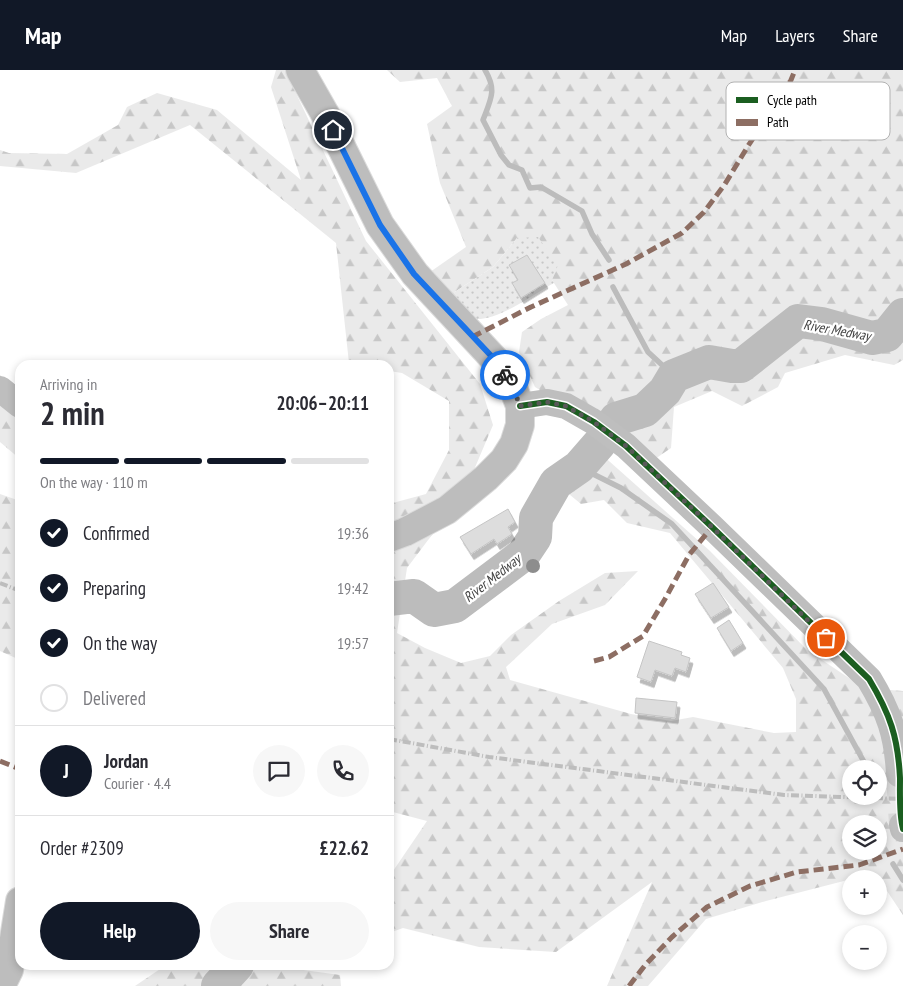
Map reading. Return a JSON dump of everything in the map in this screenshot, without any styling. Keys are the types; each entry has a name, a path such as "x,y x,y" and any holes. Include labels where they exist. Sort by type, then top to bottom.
{"main road":[{"path":"300,70 325,114 380,225 414,274 496,361 511,382 520,406 520,425 514,444 504,460 486,478 447,510 394,536"},
{"path":"1,986 9,970 15,932"}],"street":[{"path":"0,389 15,400"},
{"path":"520,406 547,402 566,406 594,422 626,446 869,679 883,703 894,730 899,774"}],"green space":[{"path":"276,70 285,70 366,241 480,384 493,425 465,491 407,568 397,633 425,648 461,663 490,656 511,635 559,601 605,573 638,571 605,605 552,624 506,667 510,680 631,714 671,721 693,717 774,733 796,732 796,699 783,668 670,533 627,523 604,500 581,504 558,485 593,455 600,453 710,551 807,650 864,688 903,691 903,915 887,891 887,870 842,870 842,881 706,919 648,986 607,986 652,882 556,952 479,947 403,928 394,931 394,870 427,821 394,812 394,503 426,494 449,450 449,401 402,373 394,372 394,360 349,360 336,243 190,125 76,173 0,166 0,150 9,153 67,154 118,125 127,107 157,93 217,110 301,180 271,87"},
{"path":"387,70 903,70 903,360 894,365 845,355 785,373 778,387 742,406 712,391 674,407 671,448 655,459 535,387 519,352 522,332 541,319 568,305 552,280 517,238 493,267 450,295 430,272 466,247 440,183 427,124 452,106 437,78 400,82"},
{"path":"538,237 558,265 552,280 554,283 504,312 484,319 474,319 450,295 493,267 517,238"},
{"path":"0,375 15,387 15,455 0,442"},
{"path":"0,494 15,499 15,658 0,651"},
{"path":"159,970 304,970 340,975 341,986 135,986"}],"building":[{"path":"527,255 545,283 521,298 512,283 518,280 509,265"},
{"path":"508,509 515,522 508,527 512,534 497,544 494,539 471,554 460,537"},
{"path":"713,583 729,607 711,618 695,594"},
{"path":"729,620 743,643 731,651 717,628"},
{"path":"649,641 682,652 681,655 690,658 686,672 675,668 672,676 655,670 651,682 637,677"},
{"path":"636,698 677,702 675,718 635,713"}],"waterway":[{"path":"485,70 491,83 492,95 483,120 501,155 509,165 522,170 530,188 541,187 582,211 592,234 609,260"},
{"path":"613,287 648,352 674,376"},
{"name":"River Medway","path":"616,419 645,410 665,391 674,376 709,362 741,366 798,321 822,324 872,338 887,335 903,315"},
{"name":"River Medway","path":"394,598 414,596 434,610 455,606 523,555 535,537 536,518 556,483 579,467 599,444"},
{"path":"579,467 621,488 672,524 824,689 863,760"},
{"path":"893,864 903,880"},
{"name":"River Medway","path":"218,986 232,970"}],"tunnel":[{"path":"899,774 902,825"}],"railway":[{"path":"0,583 15,589"},
{"path":"394,740 489,757 784,795 903,799"}],"marked path":[{"path":"790,82 795,70"},
{"path":"472,337 531,307 626,264 682,233 704,212 725,184 752,140"},
{"path":"594,661 609,657 643,636 689,555 712,527"},
{"path":"0,761 15,767"},
{"path":"629,986 646,964 672,937 707,907 750,886 797,872 859,865 903,849"}],"cycle path":[{"path":"520,406 547,402 566,406 594,422 626,446 869,679 888,715 895,738 899,763 900,811 903,829"}],"way so far":[{"path":"505,375 511,382 520,406 547,402 566,406 594,422 626,446 826,638"}],"route":[{"path":"333,130 380,225 414,274 496,361 505,375"}]}
